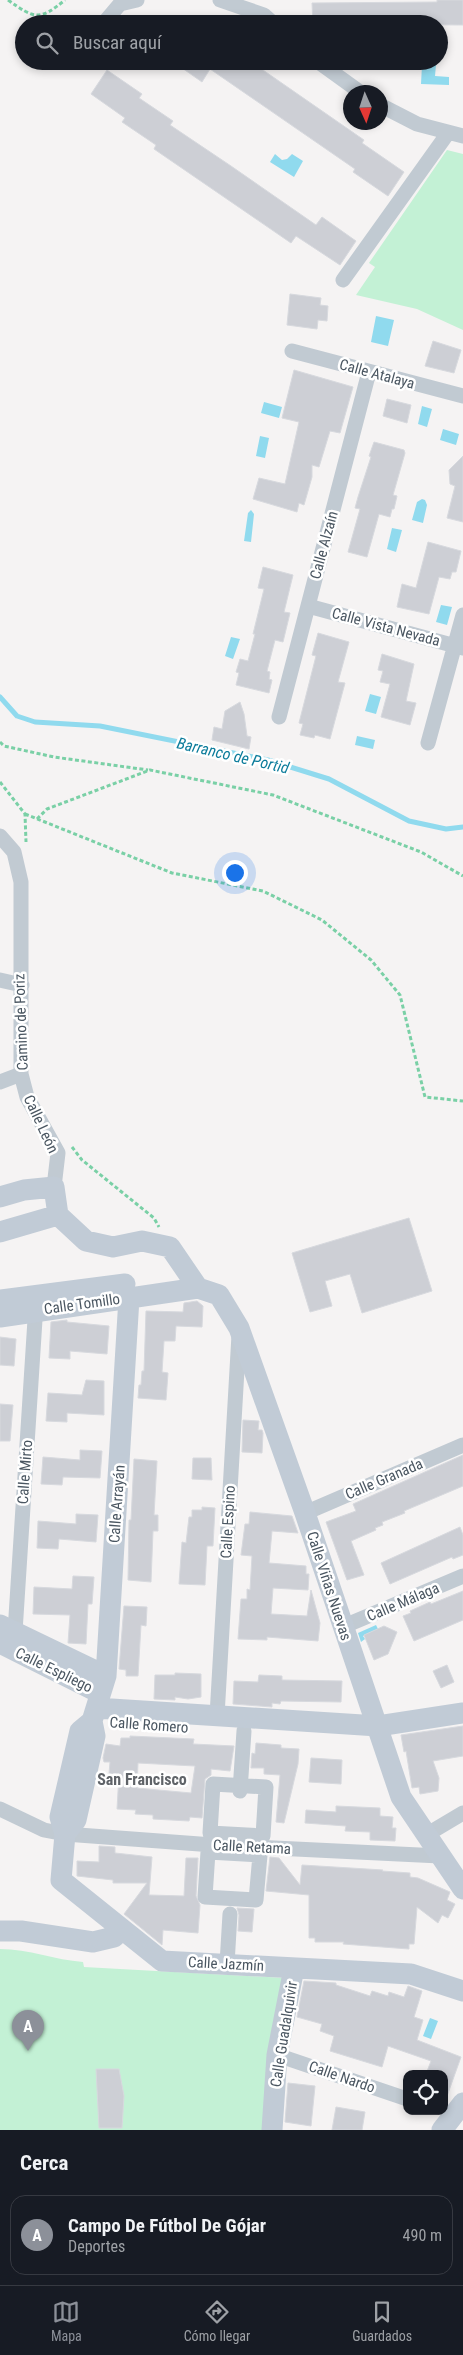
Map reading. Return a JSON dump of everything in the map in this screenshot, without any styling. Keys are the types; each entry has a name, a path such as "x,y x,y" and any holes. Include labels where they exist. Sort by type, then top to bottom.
{"street":[{"path":"111,15 120,4 137,0"},
{"path":"220,0 264,15"},
{"path":"329,70 350,85"},
{"path":"388,108 417,124 463,136"},
{"path":"343,280 448,133"},
{"name":"Calle Atalaya","path":"292,351 463,396"},
{"name":"Calle Alzaín","path":"279,717 369,372"},
{"name":"Calle Vista Nevada","path":"308,606 459,647"},
{"path":"428,743 459,647 463,615"},
{"name":"Calle León","path":"0,836 14,852 21,882 21,1074 27,1097 58,1153 54,1187 58,1215"},
{"path":"0,980 22,985"},
{"path":"0,1082 21,1074"},
{"path":"0,1197 24,1190 54,1187"},
{"path":"0,1232 58,1215 86,1241 113,1247 142,1242 170,1247 194,1281"},
{"name":"Calle Tomillo","path":"0,1300 36,1303 194,1281"},
{"name":"Calle Viñas Nuevas","path":"194,1281 219,1295 239,1328 305,1513 342,1627 381,1733 401,1797 463,1889"},
{"name":"Calle Arrayán","path":"98,1699 130,1290"},
{"name":"Calle Tomillo","path":"0,1317 36,1303"},
{"name":"Calle Mirto","path":"6,1637 36,1303"},
{"name":"Calle Espino","path":"217,1716 239,1328"},
{"name":"Calle Granada","path":"305,1513 463,1445"},
{"name":"Calle Málaga","path":"342,1627 463,1576"},
{"name":"Calle Espliego","path":"6,1637 98,1699"},
{"name":"Calle Romero","path":"98,1699 217,1716 381,1733"},
{"name":"Calle Romero","path":"98,1699 244,1731 381,1733"},
{"name":"Calle Jazmín","path":"98,1699 80,1731 60,1817 65,1834 61,1880 162,1961 411,1974 463,1991"},
{"path":"381,1733 463,1713"},
{"path":"240,1788 244,1731"},
{"path":"213,1784 240,1788 266,1787 263,1836 210,1832 213,1784"},
{"name":"Calle Retama","path":"0,1809 44,1830 65,1834 212,1845 440,1856"},
{"path":"426,1835 463,1813"},
{"path":"208,1852 260,1855 256,1900 205,1898 208,1852"},
{"path":"227,1964 230,1914"},
{"path":"0,1931 21,1930 93,1942 114,1937 122,1928"},
{"name":"Calle Guadalquivir","path":"272,2130 277,2055 294,1968"},
{"name":"Calle Nardo","path":"277,2055 403,2099"}],"path":[{"path":"8,0 30,15 48,14 65,0"},
{"path":"0,742 4,746 54,757 150,770 273,795 421,852 463,876"},
{"path":"37,819 47,809 150,770"},
{"path":"0,782 25,814 172,873 262,891 322,920 371,960 400,995 425,1097 463,1101"},
{"path":"25,814 26,849"},
{"path":"67,1139 82,1160 154,1218 170,1247"}],"green space":[{"path":"447,150 463,154 463,330 417,309 356,295 375,267 369,263"},
{"path":"0,1949 11,1949 83,1962 84,1967 285,1978 264,2130 0,2130"}],"water":[{"path":"422,70 436,70 435,76 449,77 449,85 421,84"},
{"path":"275,154 282,160 287,159 292,154 303,161 294,177 270,162"},
{"path":"376,316 394,320 388,346 371,342"},
{"path":"264,402 282,407 279,418 261,413"},
{"path":"422,406 432,409 427,427 418,424"},
{"path":"443,429 459,434 456,445 440,440"},
{"path":"260,436 269,438 265,458 256,456"},
{"path":"422,499 425,500 427,505 423,523 412,520 417,502"},
{"path":"251,510 254,514 251,542 244,541 248,513"},
{"path":"392,528 402,530 396,552 387,549"},
{"path":"441,605 452,607 447,625 436,622"},
{"path":"231,637 240,639 233,659 225,656"},
{"path":"370,694 381,697 376,714 365,711"},
{"path":"357,736 375,740 373,749 355,745"},
{"path":"376,1625 378,1629 363,1636 365,1639 361,1642 358,1633"},
{"path":"430,2018 438,2021 431,2039 423,2036"}],"building":[{"path":"437,0 463,0 463,25 448,25 448,15 313,15 312,3 437,2"},
{"path":"107,70 142,94 139,98 173,121 170,125 316,225 322,217 356,241 340,265 296,236 291,243 154,149 156,145 122,122 125,118 91,94"},
{"path":"185,70 209,70 202,82"},
{"path":"211,70 263,70 343,125 343,130 350,130 364,140 362,143 404,172 388,196 353,172 355,169"},
{"path":"290,294 321,298 320,305 328,306 327,321 318,320 317,329 287,325"},
{"path":"433,341 461,350 454,373 425,366"},
{"path":"294,370 353,387 340,433 330,431 319,467 312,465 312,477 304,505 299,503 297,512 253,499 259,478 285,484 299,422 282,418"},
{"path":"387,399 411,405 407,423 383,416"},
{"path":"374,442 404,450 405,453 393,495 397,496 394,509 392,509 390,517 379,514 367,557 348,552 360,509 355,508"},
{"path":"463,456 463,522 447,518 455,486 450,484 449,470"},
{"path":"428,542 461,551 456,572 452,572 450,579 439,577 429,614 397,607 402,584 416,588"},
{"path":"263,567 293,575 284,612 290,613 283,642 275,640 267,671 270,672 269,679 272,680 269,693 236,685 239,673 236,672 240,659 248,661 255,634 253,634 264,589 258,588"},
{"path":"318,633 349,642 338,682 345,683 330,739 315,735 314,738 300,735 303,724 299,723 316,656 312,655"},
{"path":"382,654 414,664 406,701 416,703 410,725 381,717 390,684 380,682 383,671 378,670"},
{"path":"240,702 247,736 251,737 249,749 212,740 214,727 222,729 225,711"},
{"path":"409,1218 432,1291 362,1313 350,1274 325,1281 332,1306 310,1312 292,1253"},
{"path":"197,1301 203,1306 202,1327 176,1326 175,1341 164,1341 162,1372 168,1373 166,1400 138,1398 142,1371 144,1371 146,1311 183,1312 184,1303"},
{"path":"67,1320 67,1322 109,1326 107,1354 70,1351 70,1359 49,1358 51,1322"},
{"path":"0,1337 16,1339 14,1366 0,1365"},
{"path":"86,1380 104,1381 104,1415 67,1413 67,1422 46,1421 48,1393 82,1395"},
{"path":"0,1404 13,1405 10,1441 0,1441"},
{"path":"243,1420 259,1421 258,1430 262,1430 263,1433 262,1453 242,1452"},
{"path":"80,1450 102,1451 100,1478 63,1477 62,1485 41,1484 43,1457 80,1460"},
{"path":"463,1455 463,1486 404,1511 405,1513 382,1522 383,1525 375,1528 376,1530 351,1541 364,1575 347,1580 326,1522 356,1511 353,1504"},
{"path":"193,1458 211,1458 212,1480 192,1479"},
{"path":"134,1459 157,1461 154,1515 158,1515 158,1531 153,1531 151,1582 128,1580 129,1520 131,1520"},
{"path":"202,1507 215,1508 213,1546 207,1546 205,1585 179,1584 182,1542 186,1543 189,1517 192,1517 192,1510 202,1510"},
{"path":"250,1512 292,1516 298,1533 272,1531 269,1563 306,1566 306,1574 309,1574 308,1590 273,1588 271,1614 307,1616 311,1590 320,1623 318,1641 267,1637 267,1640 238,1639 241,1599 247,1599 247,1589 250,1590 252,1556 241,1555 245,1524 249,1524"},
{"path":"76,1514 98,1515 96,1542 59,1539 58,1549 37,1548 38,1521 76,1524"},
{"path":"460,1527 463,1535 463,1555 453,1559 452,1557 390,1584 381,1563"},
{"path":"73,1576 94,1577 92,1604 88,1604 86,1644 68,1643 70,1615 33,1614 34,1587 72,1589"},
{"path":"463,1591 463,1620 414,1641 403,1616 430,1602 431,1604"},
{"path":"124,1606 147,1607 146,1626 141,1625 138,1676 126,1676 126,1670 119,1669"},
{"path":"384,1626 397,1632 388,1654 374,1660 364,1635"},
{"path":"447,1665 454,1682 441,1688 433,1671"},
{"path":"175,1673 201,1674 201,1697 188,1699 175,1697 175,1700 154,1699 155,1675 175,1675"},
{"path":"259,1675 282,1676 282,1680 342,1681 341,1702 281,1701 280,1704 272,1703 272,1707 233,1704 234,1681 258,1682"},
{"path":"463,1726 463,1756 433,1761 439,1778 438,1791 420,1794 419,1787 412,1788 406,1751 404,1752 401,1735"},
{"path":"130,1736 194,1739 193,1744 234,1746 230,1771 211,1769 211,1775 205,1779 202,1818 190,1817 189,1821 153,1819 153,1815 135,1814 136,1810 117,1809 119,1774 109,1774 110,1762 104,1762 103,1758 106,1744 120,1746 121,1738 130,1738","holes":["138,1763 195,1766 191,1793 137,1788"]},
{"path":"256,1743 299,1749 298,1764 284,1823 276,1822 280,1775 264,1774 264,1768 251,1768 252,1753 255,1754"},
{"path":"311,1758 342,1760 341,1784 309,1782"},
{"path":"336,1806 380,1808 380,1816 393,1817 392,1828 396,1828 395,1841 370,1840 370,1832 345,1831 346,1826 305,1823 306,1810 336,1812"},
{"path":"99,1846 115,1847 115,1853 152,1857 149,1895 184,1896 186,1858 198,1858 196,1896 200,1905 198,1933 163,1930 162,1945 124,1914 147,1883 113,1883 113,1880 77,1876 77,1861 99,1862"},
{"path":"270,1857 279,1858 300,1885 302,1865 410,1873 410,1877 418,1878 450,1892 447,1900 455,1904 448,1918 442,1915 438,1923 417,1907 414,1944 409,1944 409,1949 343,1944 344,1942 315,1942 315,1938 309,1938 309,1895 266,1891"},
{"path":"237,1908 254,1909 252,1932 238,1931 239,1915"},
{"path":"304,1981 336,1983 336,1985 370,1996 372,1991 388,1996 389,1992 404,1997 408,1986 422,1991 414,2017 423,2020 417,2040 461,2057 448,2093 448,2070 428,2070 431,2061 388,2046 382,2067 330,2051 334,2036 320,2031 322,2024 297,2017"},
{"path":"96,2069 119,2069 124,2096 122,2128 99,2128"},
{"path":"288,2083 315,2086 311,2126 285,2122"},
{"path":"336,2107 365,2112 362,2130 332,2130"}],"waterway":[{"name":"Barranco de Portid","path":"0,697 17,716 35,722 100,726 268,760 329,779 409,821 446,829 463,827"}],"place":[{"name":"Campo De Fútbol De Gójar","path":"28,2051"}],"district":[{"name":"San Francisco","path":"142,1779"}]}
